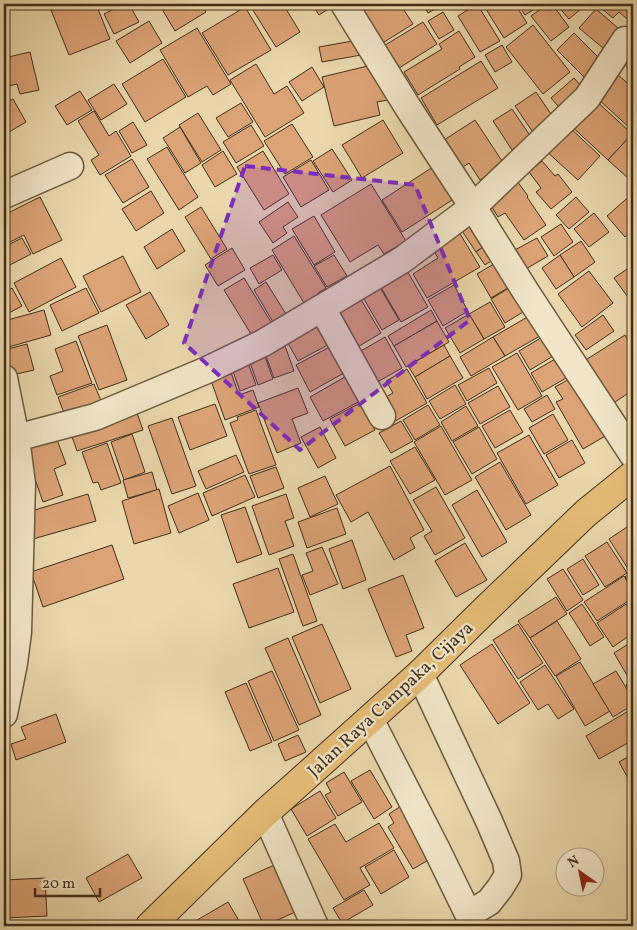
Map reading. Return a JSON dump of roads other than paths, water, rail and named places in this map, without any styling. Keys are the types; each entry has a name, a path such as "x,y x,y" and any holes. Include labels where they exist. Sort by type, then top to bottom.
{"main road":[{"name":"Jalan Raya Campaka, Cijaya","path":"150,926 265,813 420,674 586,513 633,475"}],"street":[{"path":"344,4 526,292 633,455"},
{"path":"16,438 95,418 207,370 263,343 402,260 473,207 587,98 626,40"},
{"path":"4,195 70,166"},
{"path":"322,308 382,416"},
{"path":"4,378 16,438 22,484 18,632 4,714"},
{"path":"370,719 471,920 489,902 508,875 506,861 420,674"},
{"path":"265,813 315,926"}]}
